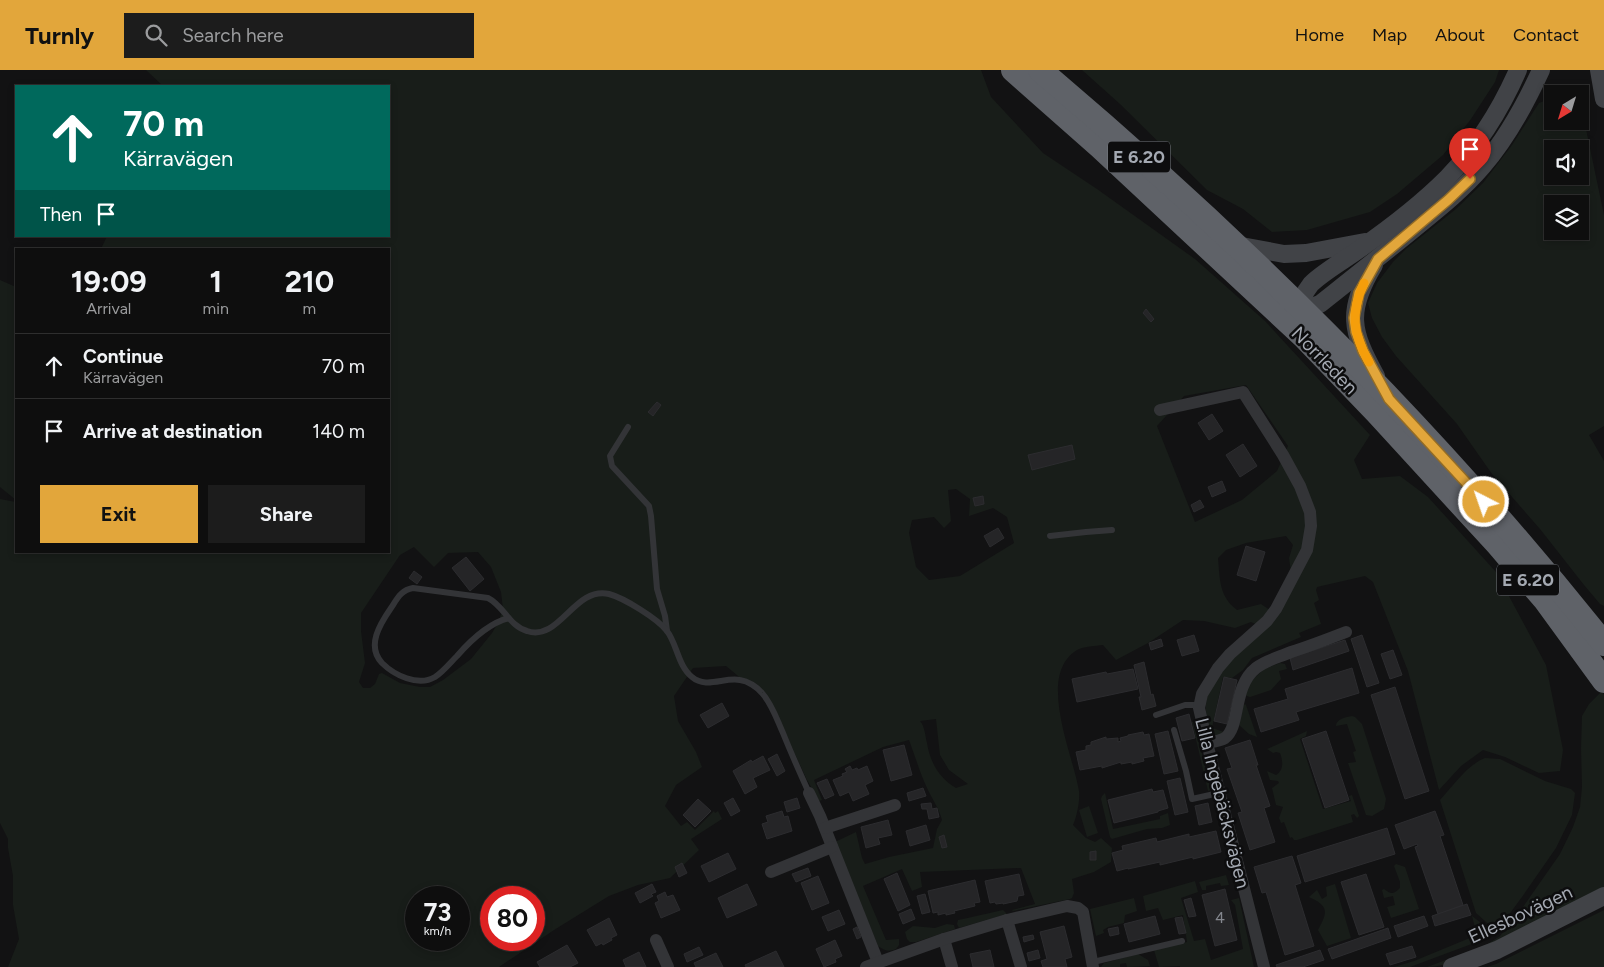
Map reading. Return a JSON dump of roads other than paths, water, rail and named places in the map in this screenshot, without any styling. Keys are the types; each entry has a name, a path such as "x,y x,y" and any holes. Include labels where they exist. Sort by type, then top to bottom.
{"highway":[{"name":"Norrleden","path":"1013,70 1304,337 1498,545 1545,600 1604,681"},
{"name":"Norrleden","path":"1040,70 1089,111 1236,245 1298,306 1467,482 1557,585 1604,644"}],"main road":[{"path":"1304,337 1298,316 1298,306 1301,298 1315,280 1371,241 1431,193 1462,162 1490,124 1518,70"},
{"path":"1250,286 1278,302 1288,305 1311,307 1320,304 1378,259 1448,200 1482,168 1524,106 1541,70"},
{"path":"1599,70 1604,100"},
{"path":"1236,245 1284,254 1306,253 1371,241"},
{"path":"1378,259 1359,293 1355,325 1363,351 1389,399"},
{"name":"Ellesbovägen","path":"1452,967 1497,950 1604,896"}],"street":[{"name":"Lilla Ingebäcksvägen","path":"1160,410 1243,392 1284,456 1300,486 1310,512 1310,540 1300,564 1276,609 1218,668 1202,694 1199,705 1219,793 1264,967"},
{"path":"1207,743 1224,739 1232,729 1242,686 1249,675 1257,668 1272,660 1346,632"},
{"path":"809,792 832,847 872,964 1007,920 1067,906 1078,908 1083,912 1093,965"},
{"path":"825,828 895,805"},
{"path":"770,872 832,847"},
{"path":"1007,920 1021,967"},
{"path":"944,939 952,967"},
{"path":"656,940 668,967"}],"lane":[{"path":"628,427 610,456 610,462 649,506 657,589 665,616 667,631 678,656 692,677 708,683 740,680 748,682 763,694 771,706 809,792"},
{"path":"1050,536 1112,530"},
{"path":"509,618 494,624 468,644 446,668 433,678 426,680 408,679 391,671 376,654 375,639 379,625 398,596 407,589 412,588 493,600 509,618 517,627 527,631 539,632 546,630 559,621 581,601 599,593 609,594 634,606 667,631"},
{"path":"1156,715 1185,705 1199,705"},
{"path":"1174,730 1192,799 1219,793"},
{"path":"1093,965 1182,941"}]}
